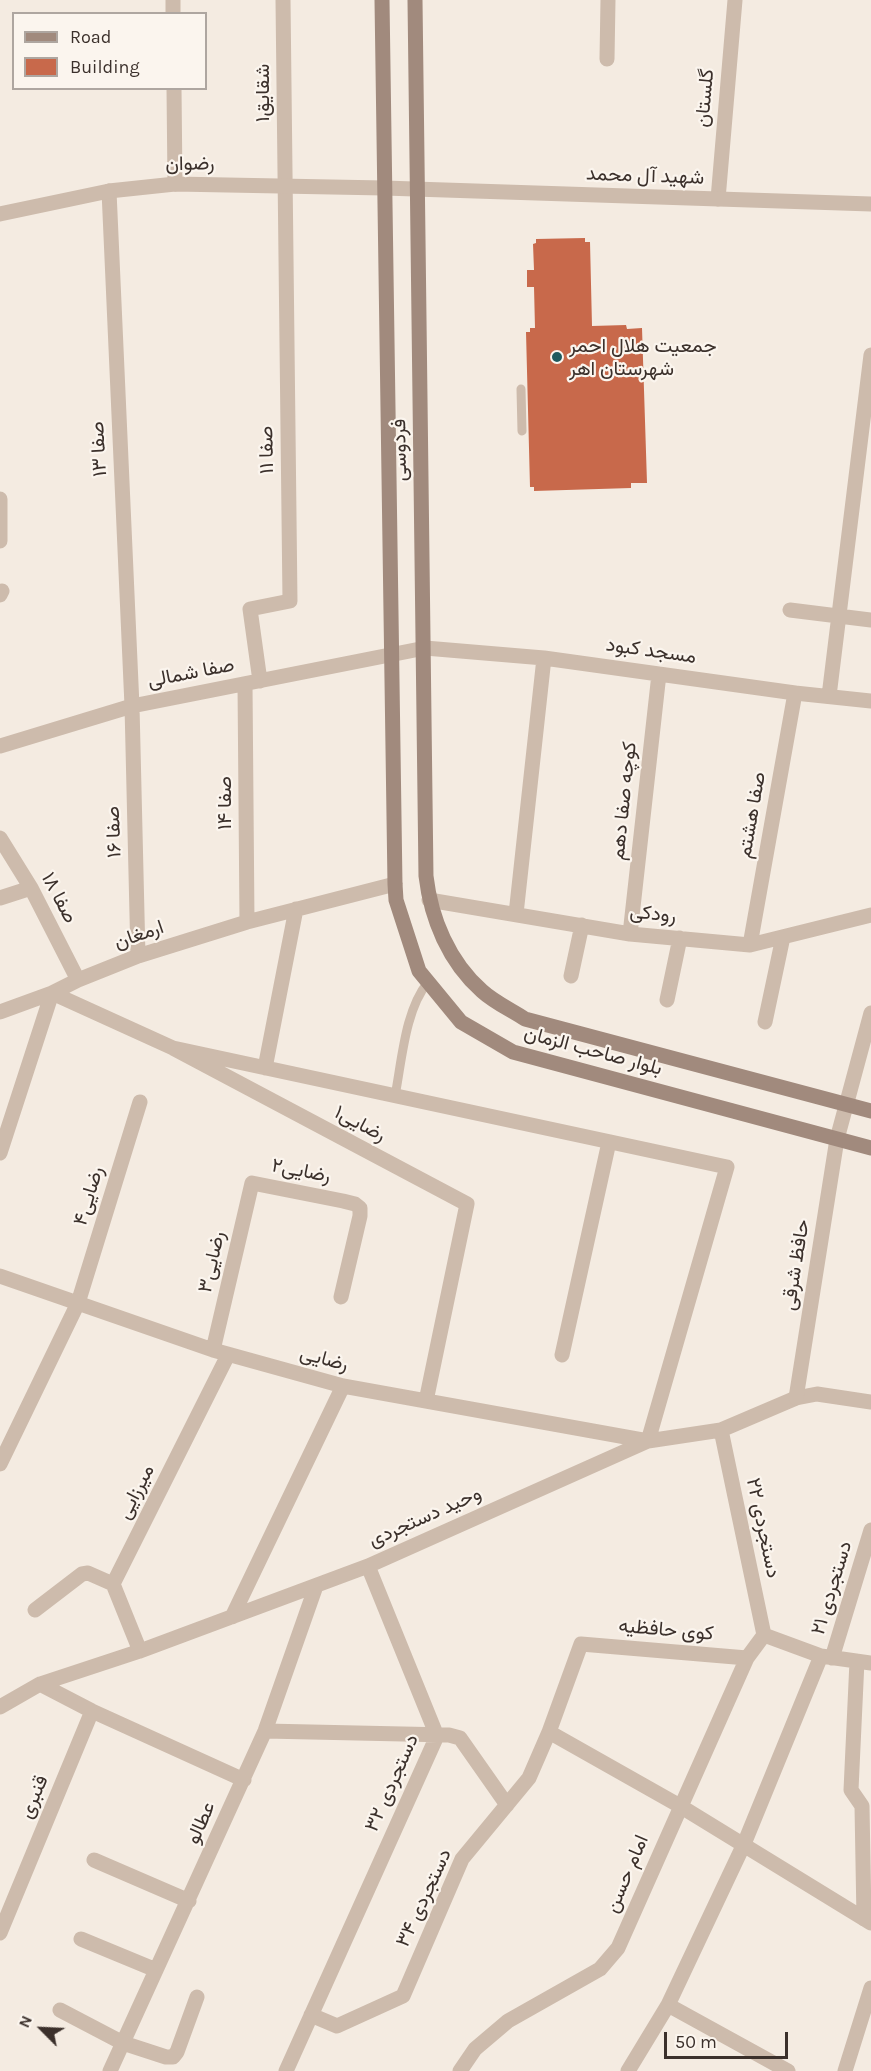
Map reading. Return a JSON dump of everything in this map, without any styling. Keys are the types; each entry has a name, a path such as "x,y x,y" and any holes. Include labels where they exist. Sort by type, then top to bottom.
{"main road":[{"name":"فردوسی","path":"382,0 395,884"},
{"name":"فردوسی","path":"415,0 425,648 426,876 429,900"},
{"name":"بلوار صاحب الزمان","path":"395,884 396,900 419,970 461,1023 513,1052 871,1148"},
{"name":"بلوار صاحب الزمان","path":"429,900 449,953 482,991 525,1018 871,1111"}],"street":[{"name":"شقایق۱","path":"284,0 285,186"},
{"path":"607,59 608,0"},
{"name":"گلستان","path":"718,199 735,0"},
{"path":"174,90 175,184"},
{"name":"رضوان","path":"0,214 109,191 175,184 384,188"},
{"name":"صفا ۱۱","path":"253,682 250,609 290,601 285,186"},
{"name":"شهید آل محمد","path":"384,188 871,204"},
{"name":"صفا ۱۳","path":"109,191 132,706"},
{"path":"829,696 871,355"},
{"path":"0,499 0,541"},
{"path":"790,610 871,620"},
{"name":"صفا شمالی","path":"0,746 132,706 425,648"},
{"name":"مسجد کبود","path":"425,648 544,658 795,693 871,701"},
{"path":"516,914 544,658"},
{"name":"کوچه صفا دهم","path":"630,934 659,674"},
{"name":"صفا ۱۴","path":"247,922 253,682"},
{"name":"صفا هشتم","path":"750,945 795,693"},
{"name":"صفا ۱۶","path":"132,706 138,956"},
{"name":"صفا ۱۸","path":"0,838 31,888 78,980"},
{"name":"ارمغان","path":"0,1011 52,993 138,956 247,922 395,884"},
{"path":"0,898 31,888"},
{"name":"رودکی","path":"429,900 630,934 750,945 871,915"},
{"path":"266,1068 296,909"},
{"path":"571,976 582,925"},
{"path":"765,1022 783,937"},
{"path":"667,1000 680,938"},
{"path":"0,1153 52,993"},
{"name":"رضایی۱","path":"52,993 173,1048 467,1204 426,1401"},
{"path":"845,1105 871,1013"},
{"path":"173,1048 727,1167 648,1441"},
{"name":"رضایی۴","path":"0,1464 78,1303 140,1102"},
{"name":"حافظ شرقی","path":"796,1398 837,1139 845,1105"},
{"path":"562,1355 609,1142"},
{"name":"رضایی۲","path":"252,1183 343,1201 360,1208 341,1297"},
{"name":"رضایی۳","path":"221,1352 252,1183"},
{"name":"رضایی","path":"0,1276 221,1352 343,1386 648,1441"},
{"name":"میرزایی","path":"113,1584 221,1352"},
{"path":"232,1617 343,1386"},
{"name":"وحید دستجردی","path":"0,1707 40,1684 140,1651 368,1566 648,1441 721,1430 796,1398 817,1395 871,1402"},
{"name":"دستجردی ۲۲","path":"721,1430 764,1635"},
{"name":"دستجردی ۲۱","path":"827,1657 871,1530"},
{"name":"دستجردی ۳۲","path":"286,2071 437,1736 368,1566"},
{"path":"35,1610 82,1574 88,1573 113,1584 140,1651"},
{"name":"عطالو","path":"110,2071 265,1731 316,1586"},
{"path":"764,1635 827,1657 864,1662 850,1770 851,1790 862,1806 868,1921"},
{"name":"امام حسن","path":"460,2071 475,2049 508,2021 600,1969 618,1948 747,1658 764,1635"},
{"name":"کوی حافظیه","path":"581,1644 747,1658"},
{"name":"دستجردی ۳۴","path":"311,2014 338,2026 403,1996 462,1859 529,1778 549,1732 581,1644"},
{"path":"628,2071 668,2005 744,1844 827,1657"},
{"path":"40,1684 92,1711 244,1780"},
{"name":"قنبری","path":"0,1933 92,1711"},
{"path":"265,1731 449,1735 460,1738 507,1805"},
{"path":"549,1732 680,1806 868,1921"},
{"path":"94,1860 189,1901"},
{"path":"81,1939 156,1970"},
{"path":"845,2071 871,1988"},
{"path":"60,2010 123,2043 166,2057 173,2057 177,2052 197,1997"},
{"path":"668,2005 788,2071"}],"lane":[{"path":"521,389 522,431"},
{"path":"395,1096 411,1017 418,994 428,982"}],"building":[{"path":"585,238 585,242 590,242 592,326 626,325 627,329 642,328 647,483 631,483 631,488 534,491 534,487 530,487 526,332 530,332 530,328 535,328 534,287 527,287 527,270 534,270 533,244 536,243 536,239"}],"place":[{"name":"جمعیت هلال احمر شهرستان اهر","path":"557,357"}]}
